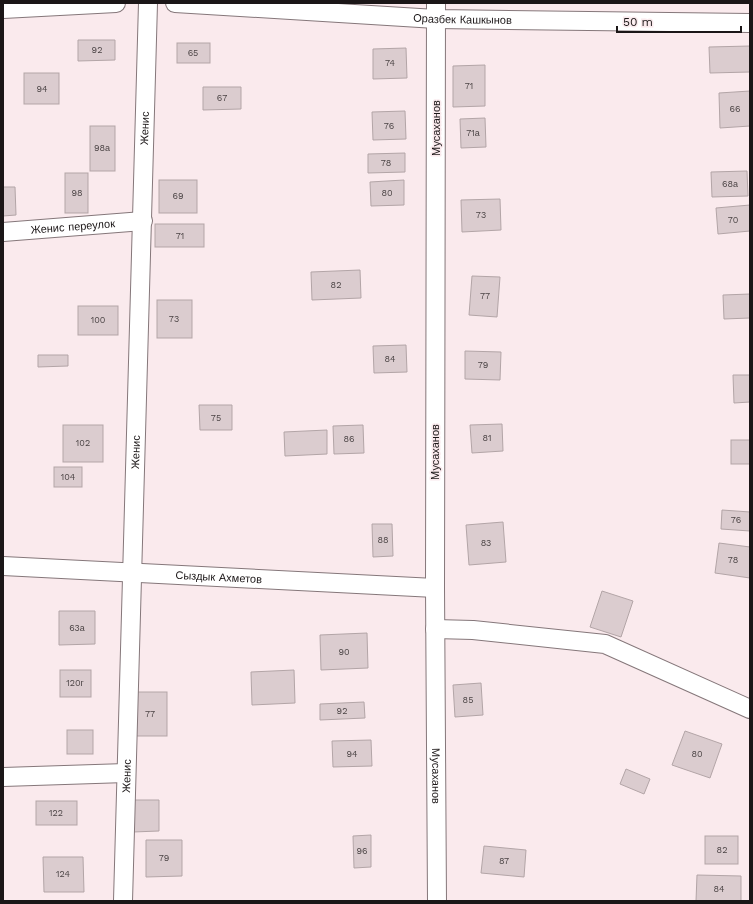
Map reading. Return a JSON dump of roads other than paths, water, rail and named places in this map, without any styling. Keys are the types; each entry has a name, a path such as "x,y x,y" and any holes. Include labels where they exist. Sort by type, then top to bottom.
{"street":[{"path":"3,9 116,3"},
{"name":"Женис","path":"123,901 148,3"},
{"name":"Оразбек Кашкынов","path":"175,3 750,23"},
{"name":"Мусаханов","path":"436,11 435,629 437,901"},
{"name":"Женис переулок","path":"3,232 143,222"},
{"name":"Сыздык Ахметов","path":"3,566 131,571 435,588"},
{"path":"435,629 473,630 605,644 750,709"},
{"path":"3,776 126,773"}]}
